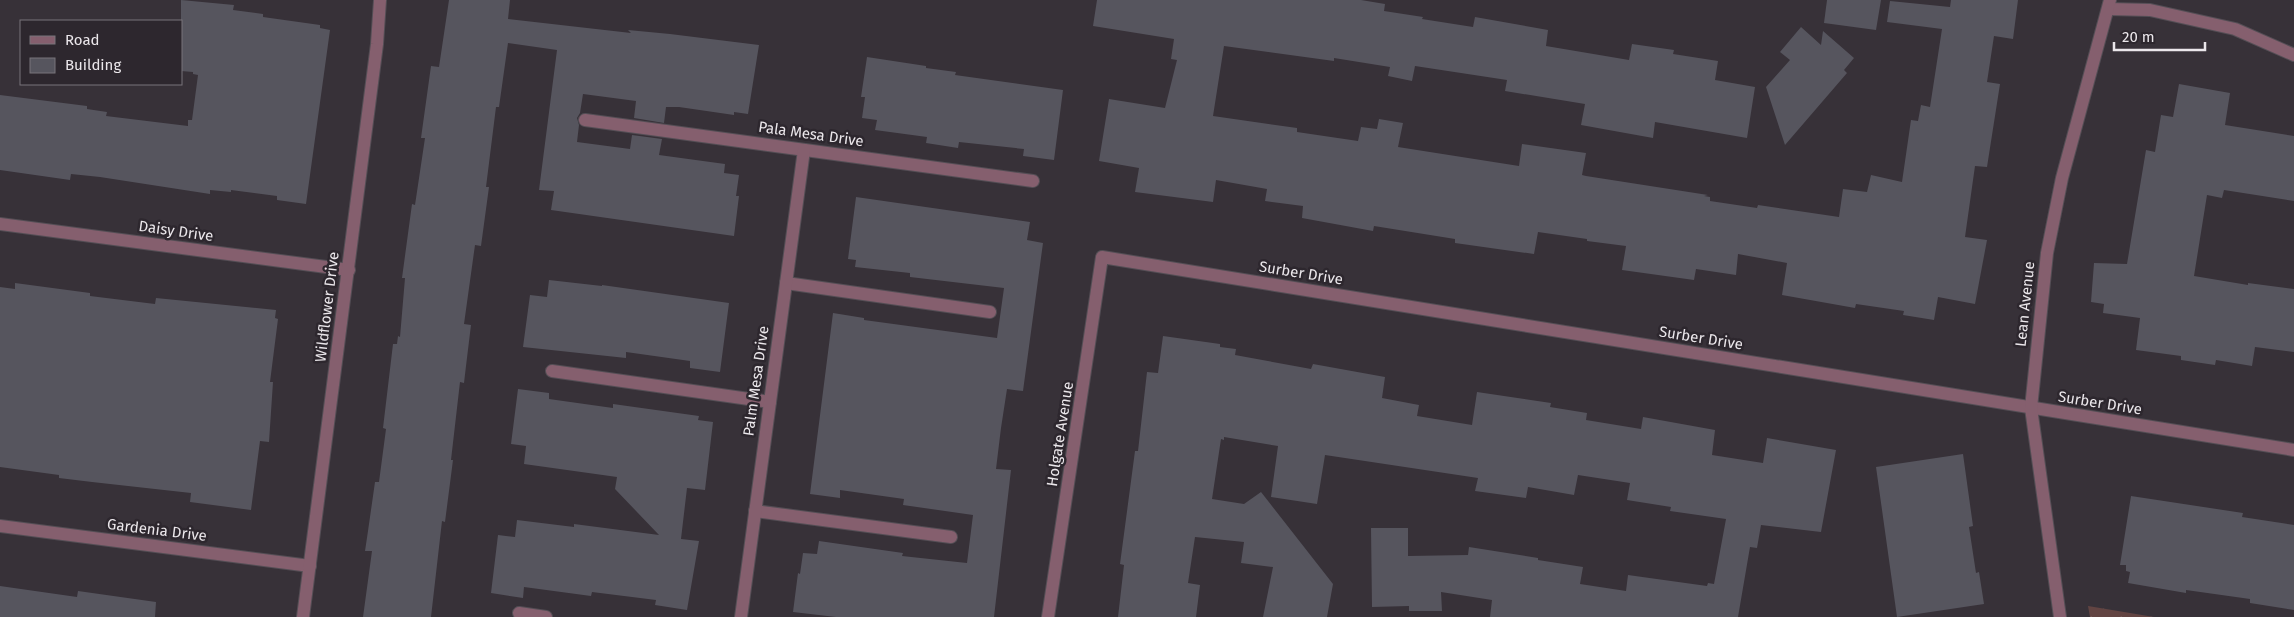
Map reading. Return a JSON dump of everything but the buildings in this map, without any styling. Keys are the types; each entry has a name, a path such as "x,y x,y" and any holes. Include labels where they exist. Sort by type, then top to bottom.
{"street":[{"name":"Wildflower Drive","path":"303,617 349,270 377,44 380,0"},
{"path":"2109,5 2150,10 2235,30 2294,55"},
{"name":"Lean Avenue","path":"2060,617 2031,408 2047,253 2062,178 2109,5"},
{"name":"Pala Mesa Drive","path":"584,120 1033,181"},
{"name":"Palm Mesa Drive","path":"741,617 804,150"},
{"name":"Daisy Drive","path":"0,224 349,270"},
{"name":"Surber Drive","path":"1102,257 2294,450"},
{"name":"Holgate Avenue","path":"1048,617 1102,257"},
{"path":"786,283 990,312"},
{"path":"552,371 770,402"},
{"path":"755,511 951,537"},
{"name":"Gardenia Drive","path":"0,526 310,566"},
{"path":"519,613 546,617"}],"green space":[{"path":"2088,606 2154,617 2090,617"}]}
